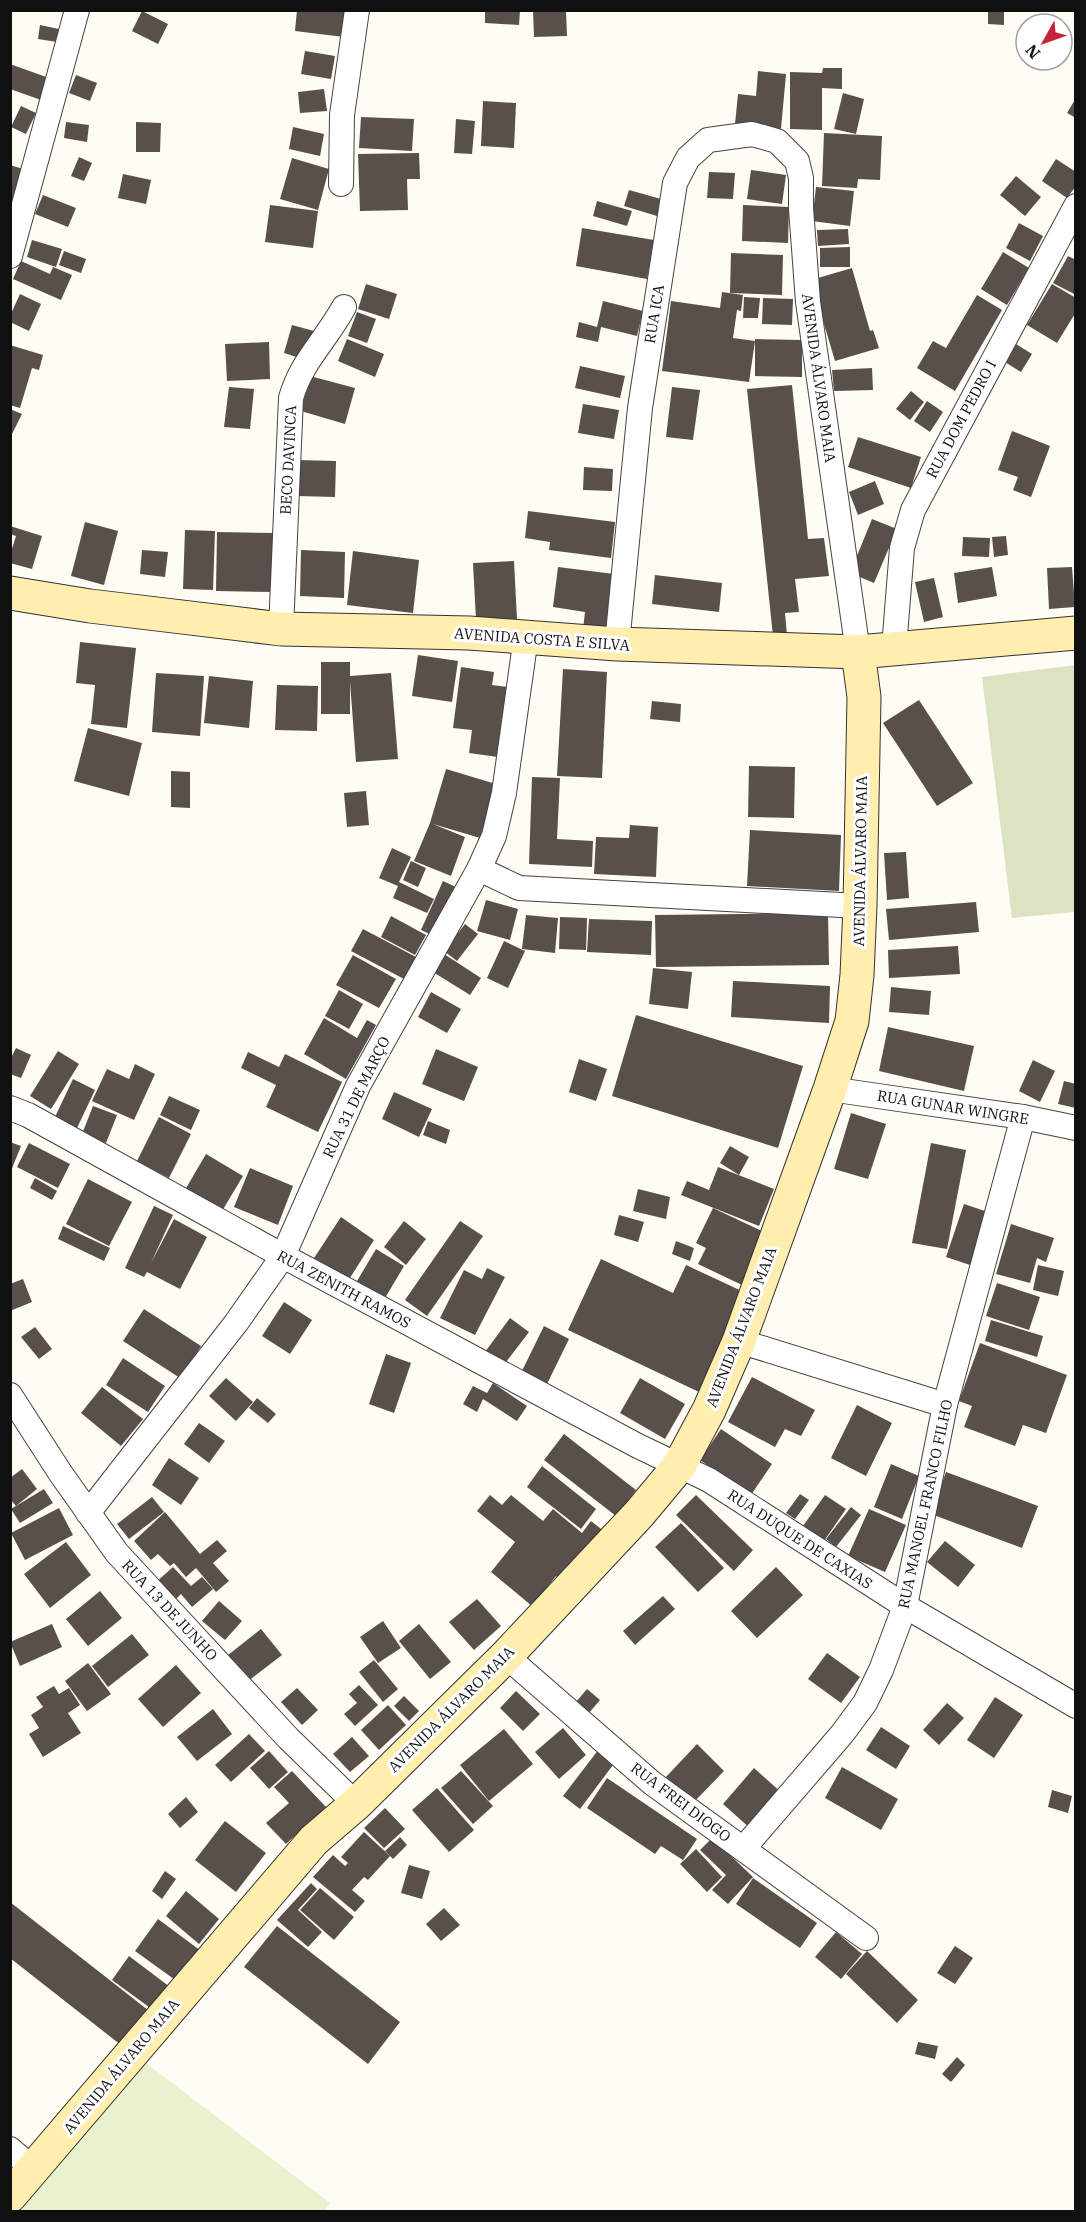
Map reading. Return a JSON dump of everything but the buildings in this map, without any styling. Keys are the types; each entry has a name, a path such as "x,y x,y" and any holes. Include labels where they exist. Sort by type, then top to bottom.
{"street":[{"path":"10,256 77,10"},
{"path":"341,184 342,115 357,10"},
{"name":"RUA ICA","path":"617,644 640,408 675,183 688,158 708,141 752,134 777,141 797,161 801,178 801,208"},
{"name":"RUA DOM PEDRO I","path":"894,648 902,548 913,510 1076,206"},
{"name":"AVENIDA ÁLVARO MAIA","path":"10,2196 22,2159 314,1840 356,1804 506,1656 639,1514 679,1466 709,1410 739,1341 830,1089 852,1021 857,975 864,697 808,302 801,208"},
{"name":"BECO DAVINCA","path":"281,629 291,398 297,379 308,359 322,342 344,307"},
{"name":"AVENIDA COSTA E SILVA","path":"10,593 90,606 281,629 469,633 617,644 858,652 1076,633"},
{"name":"RUA 31 DE MARÇO","path":"88,1513 236,1323 283,1256 358,1086 479,869 494,836 504,793 526,637"},
{"path":"479,869 519,888 860,906"},
{"name":"RUA GUNAR WINGRE","path":"830,1089 1023,1117 1076,1128"},
{"name":"RUA ZENITH RAMOS","path":"10,1108 28,1115 283,1256 679,1466"},
{"name":"RUA MANOEL FRANCO FILHO","path":"743,1849 842,1734 865,1702 881,1670 905,1606 945,1405 1023,1117"},
{"path":"739,1341 945,1405"},
{"name":"RUA 13 DE JUNHO","path":"10,1395 117,1553 288,1738 356,1804"},
{"name":"RUA DUQUE DE CAXIAS","path":"679,1466 709,1480 905,1606 1076,1707"},
{"name":"RUA FREI DIOGO","path":"506,1656 652,1783 866,1938"}],"green space":[{"path":"1075,665 1075,912 1012,918 982,677"},
{"path":"142,2060 330,2203 323,2212 18,2212"}]}
